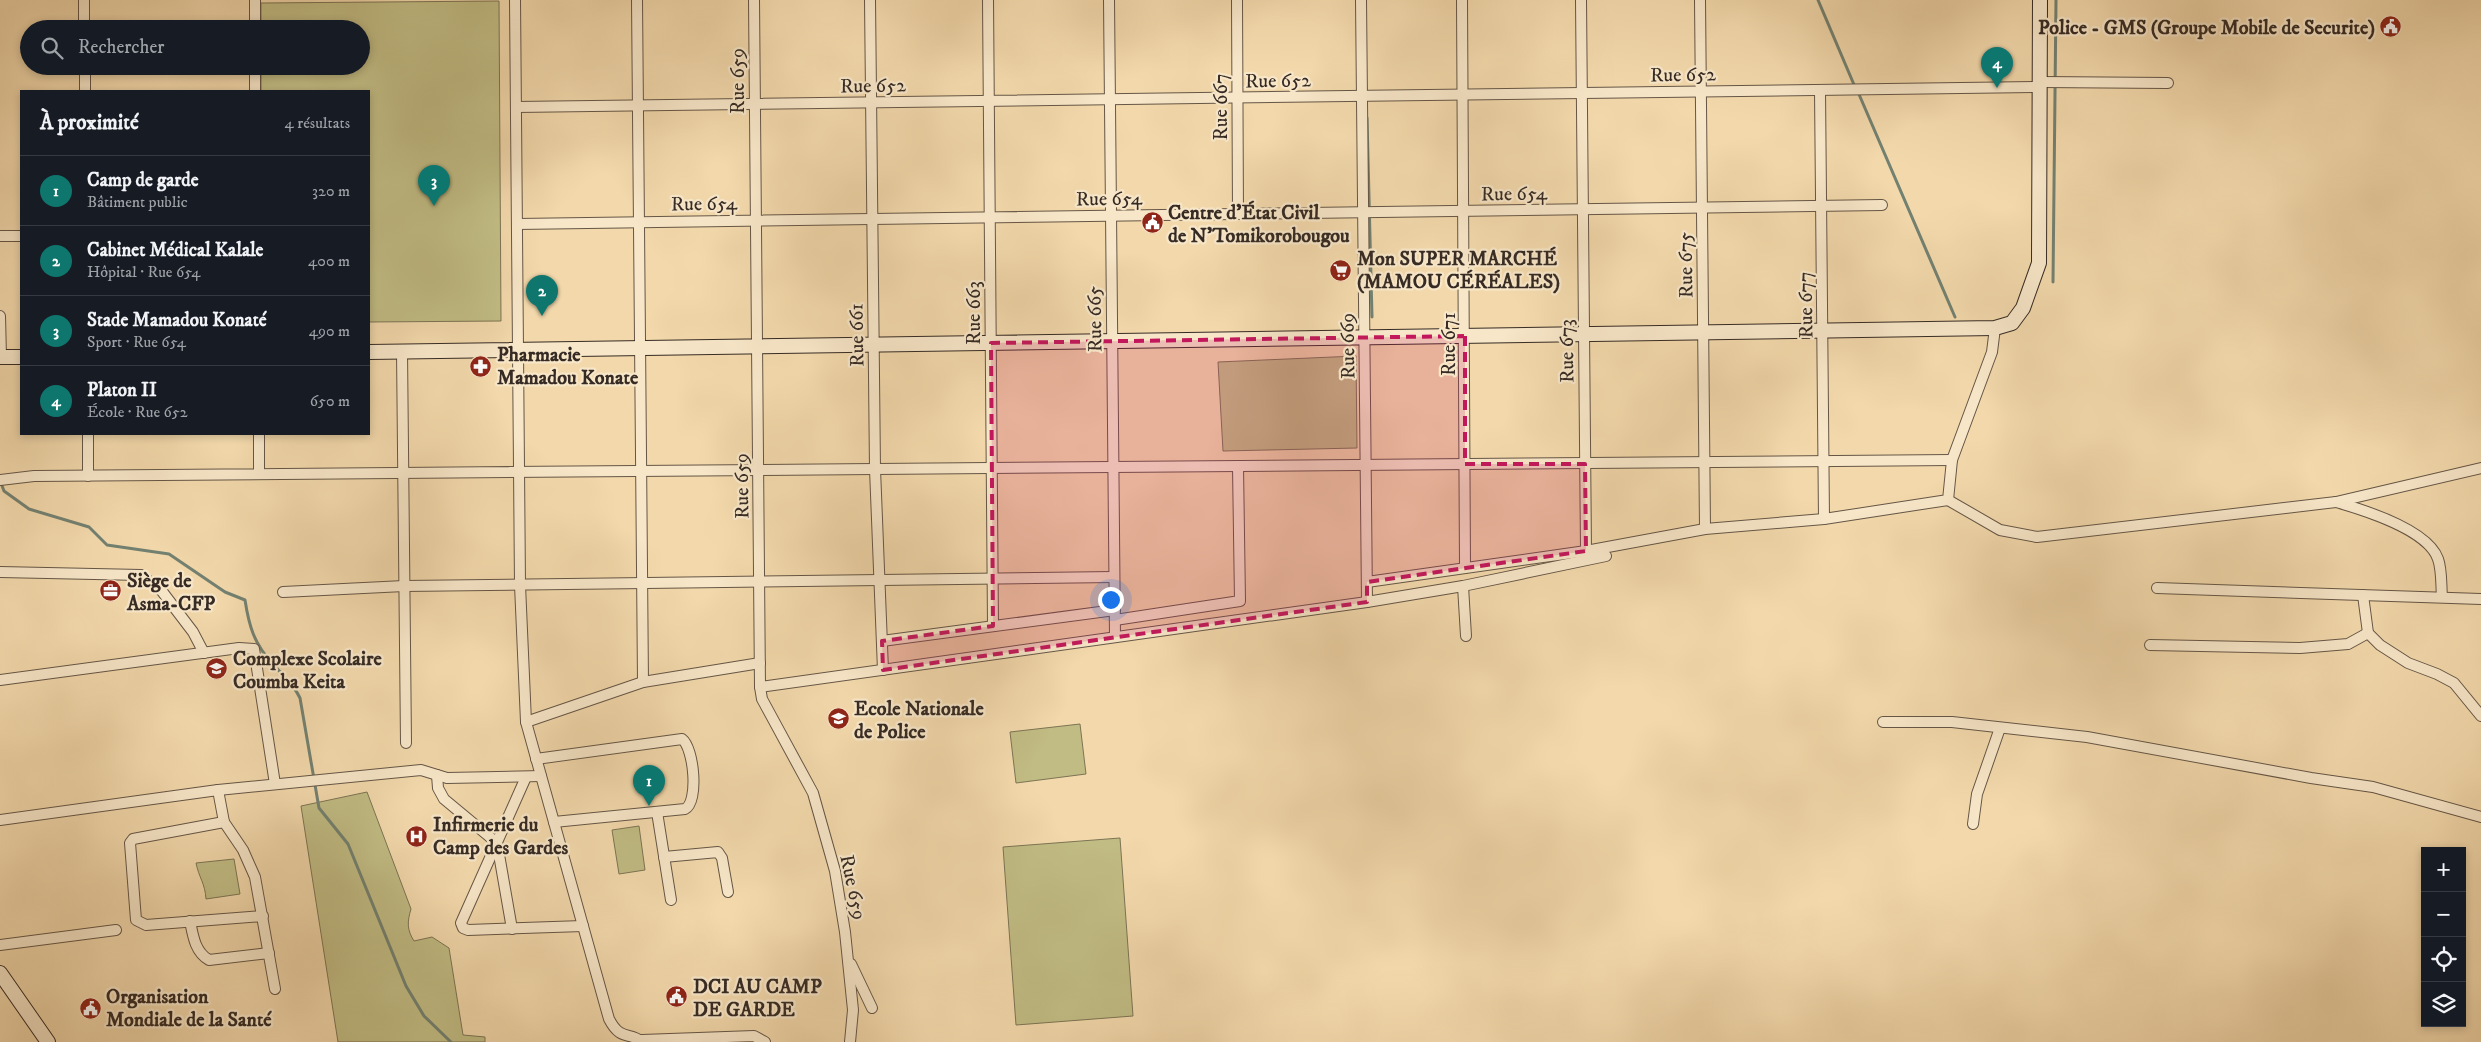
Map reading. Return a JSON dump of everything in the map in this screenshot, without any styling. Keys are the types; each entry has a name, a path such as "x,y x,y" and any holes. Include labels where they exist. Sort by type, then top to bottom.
{"street":[{"path":"84,0 84,20"},
{"path":"254,0 255,20"},
{"path":"515,0 520,585 526,722 609,1019 614,1031 623,1037 642,1041 754,1036 765,1042"},
{"path":"637,0 643,682"},
{"name":"Rue 659","path":"754,0 760,686 762,699 813,793 835,871 848,955 853,1010 850,1042"},
{"name":"Rue 661","path":"870,0 875,469 883,670"},
{"name":"Rue 663","path":"988,0 993,626"},
{"name":"Rue 665","path":"1109,0 1115,637"},
{"name":"Rue 667","path":"1238,0 1238,214"},
{"name":"Rue 669","path":"1361,0 1367,602"},
{"name":"Rue 671","path":"1462,0 1466,336 1465,568"},
{"name":"Rue 673","path":"1581,0 1586,551"},
{"name":"Rue 675","path":"1700,0 1705,530"},
{"path":"370,352 1995,328 2012,323 2023,308 2039,263 2040,0"},
{"path":"85,75 85,90"},
{"path":"255,75 255,90"},
{"name":"Rue 652","path":"516,107 1701,92 2168,83"},
{"name":"Rue 677","path":"1820,90 1824,519"},
{"name":"Rue 654","path":"517,224 1882,205"},
{"path":"0,236 20,236"},
{"path":"0,316 1,357 20,357"},
{"path":"1948,500 1952,460 1992,352 1995,328"},
{"path":"402,351 406,743"},
{"path":"88,435 88,476"},
{"path":"258,435 259,474"},
{"path":"3,480 34,476 1952,460"},
{"path":"882,641 993,626 1240,601 1238,466"},
{"path":"1367,582 1586,551 1705,530 1824,519 1948,500 2000,530 2037,537 2336,502 2481,468"},
{"path":"2336,502 2380,516 2430,544 2438,559 2442,597"},
{"path":"760,686 1367,602 1463,586 1606,556"},
{"path":"0,572 141,575 161,590 193,632 204,653"},
{"path":"283,592 404,586 1114,577"},
{"path":"1463,586 1466,636"},
{"path":"2157,588 2481,598"},
{"path":"2363,595 2368,633 2380,645 2408,663 2454,683 2481,716"},
{"path":"2150,645 2300,648 2348,644 2368,633"},
{"path":"0,680 239,648 254,650 275,784"},
{"path":"526,722 643,682 760,663"},
{"path":"1883,722 1952,722 2088,737 2311,778 2373,787 2481,817"},
{"path":"1973,824 1977,794 2000,728"},
{"path":"536,759 682,738 690,750 694,798 689,807 554,822"},
{"path":"0,820 218,790 421,770 447,778 541,776"},
{"path":"437,775 438,788 444,799 497,843 512,929"},
{"path":"526,777 461,923 463,928 468,930 583,926"},
{"path":"218,790 224,822 243,850 255,878 275,989"},
{"path":"657,812 671,900"},
{"path":"224,822 133,839 130,843 136,920 146,924 262,916"},
{"path":"664,857 718,852 722,858 728,892"},
{"path":"190,921 195,944 203,957 209,960 269,953"},
{"path":"0,945 116,930"},
{"name":"Rue 659","path":"848,955 872,1008"},
{"path":"0,972 48,1042"}],"highlighted area":[{"path":"1465,336 1465,464 1585,464 1586,551 1367,582 1367,602 883,670 882,641 993,626 991,343"}],"shaded area":[{"path":"499,1 501,321 370,322 370,90 261,90 261,75 370,75 370,20 261,20 261,3"},
{"path":"1356,356 1357,448 1223,451 1218,362"},
{"path":"1080,724 1086,774 1016,783 1010,732"},
{"path":"367,792 411,909 408,926 410,933 414,941 432,937 449,948 463,1035 485,1037 485,1042 338,1042 301,806"},
{"path":"639,826 645,870 619,874 612,830"},
{"path":"1120,838 1133,1016 1016,1025 1003,847"},
{"path":"234,859 240,894 206,899 196,863"}],"waterway":[{"path":"1818,0 1855,87"},
{"path":"2053,282 2056,0"},
{"path":"1858,92 1955,317"},
{"path":"1367,118 1372,317"},
{"path":"1,483 4,491 29,509 89,527 107,545 169,554 225,592 245,600 248,618 257,642 300,698 319,808 348,844 406,986 424,1016 451,1042"}],"place":[{"name":"Police - GMS (Groupe Mobile de Securite)","path":"2391,27"},
{"name":"Platon II","path":"1997,88"},
{"name":"Stade Mamadou Konaté","path":"434,206"},
{"name":"Centre d'État Civil de N'Tomikorobougou","path":"1152,223"},
{"name":"Mon SUPER MARCHÉ (MAMOU CÉRÉALES)","path":"1341,270"},
{"name":"Cabinet Médical Kalale","path":"542,316"},
{"name":"Pharmacie Mamadou Konate","path":"481,366"},
{"name":"Siège de Asma-CFP","path":"111,591"},
{"name":"Complexe Scolaire Coumba Keita","path":"217,669"},
{"name":"Ecole Nationale de Police","path":"838,719"},
{"name":"Camp de garde","path":"649,806"},
{"name":"Infirmerie du Camp des Gardes","path":"417,836"},
{"name":"DCI AU CAMP DE GARDE","path":"677,997"},
{"name":"Organisation Mondiale de la Santé","path":"90,1008"}]}
